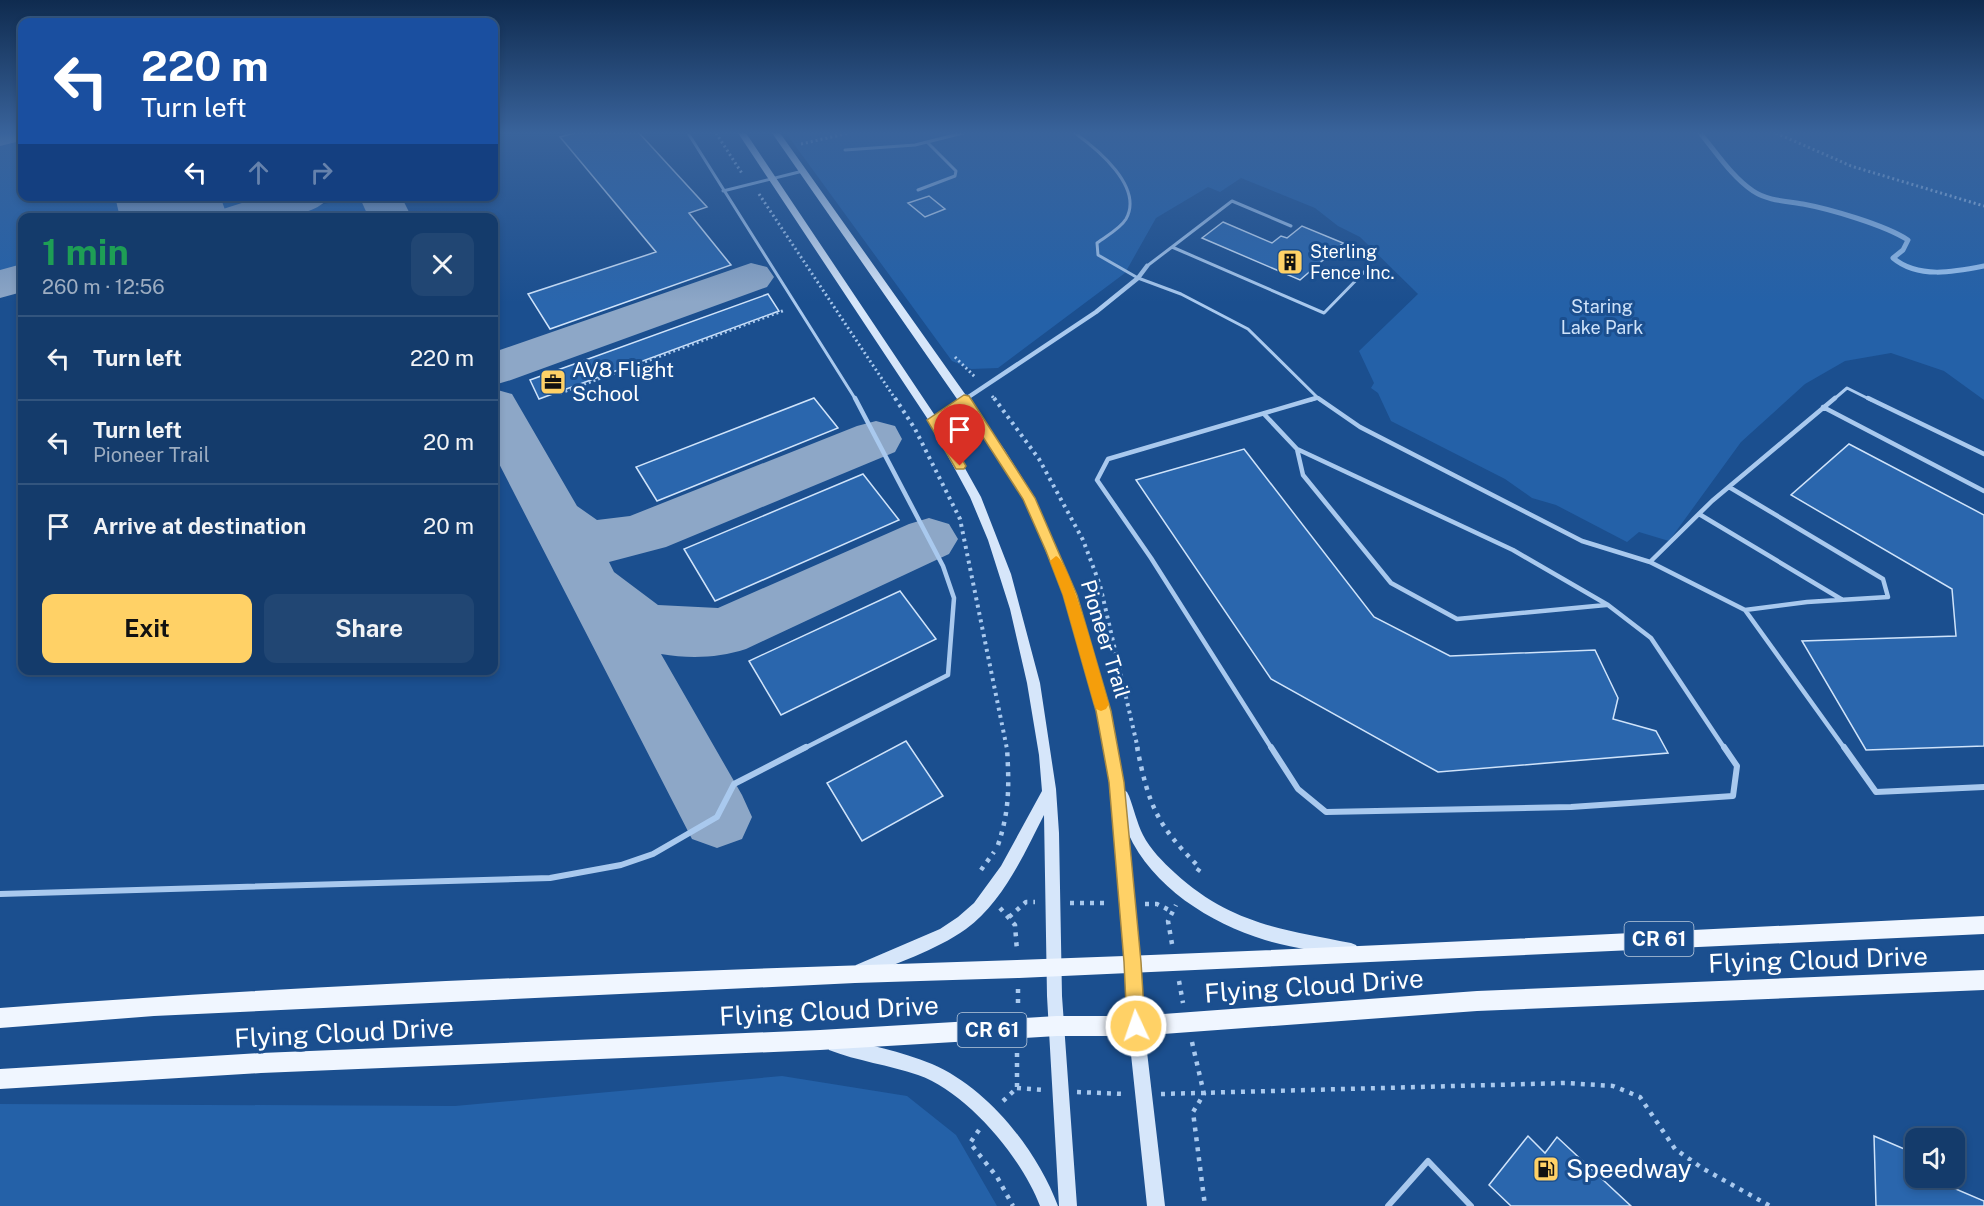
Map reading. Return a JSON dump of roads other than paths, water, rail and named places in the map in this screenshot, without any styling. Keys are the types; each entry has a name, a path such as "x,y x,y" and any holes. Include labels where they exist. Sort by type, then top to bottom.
{"main road":[{"path":"780,189 933,420 960,466 981,509 1002,567 1033,687 1042,730 1050,791 1053,967 1068,1206"},
{"name":"Pioneer Trail","path":"816,189 964,399 1029,498 1070,595 1103,711 1116,782 1133,962 1136,1026 1156,1206"},
{"path":"1116,782 1140,843 1165,872 1200,902 1228,918 1264,933 1361,952"},
{"path":"855,973 947,933 973,914 990,896 1008,869 1050,791"},
{"name":"Flying Cloud Drive","path":"0,1018 154,1006 855,973 1053,967 1984,925"},
{"name":"Flying Cloud Drive","path":"0,1079 261,1063 820,1040 1057,1026 1136,1026 1477,1001 1984,980"},
{"path":"820,1040 928,1071 960,1089 990,1114 1019,1151 1049,1206"}],"street":[{"path":"933,420 1096,312 1138,278 1147,266"}],"lane":[{"path":"0,894 550,878 621,865 653,854 717,817 734,784 948,675 954,598 944,566 849,387 723,190 726,189"},
{"path":"1126,189 1130,210 1121,225 1097,243 1098,255 1138,278 1181,294 1248,328 1317,398 1360,427 1581,541 1650,562 1745,610 1876,792 1984,787"},
{"path":"1147,266 1232,201 1291,226"},
{"path":"1172,247 1324,313 1368,268"},
{"path":"1650,562 1729,487 1847,388 1984,454"},
{"path":"1264,414 1297,449 1514,550 1608,605 1651,638 1737,766 1733,796 1571,807 1326,812 1298,789 1151,558 1097,480 1108,459 1317,398"},
{"path":"1823,407 1984,491"},
{"path":"1297,449 1303,475 1391,583 1457,619 1608,605"},
{"path":"1729,487 1883,579 1888,597 1745,610"},
{"path":"1699,514 1842,600"},
{"path":"1388,1206 1428,1161 1471,1206"}],"waterway":[{"path":"1751,189 1771,199 1814,206 1872,223 1898,234 1908,240 1903,250 1893,258 1914,269 1949,272 1984,266"}],"place":[{"name":"Sterling Fence Inc.","path":"1290,262"},
{"name":"AV8 Flight School","path":"553,382"},
{"name":"Speedway","path":"1546,1169"}],"park label":[{"name":"Staring Lake Park","path":"1602,317"}]}
